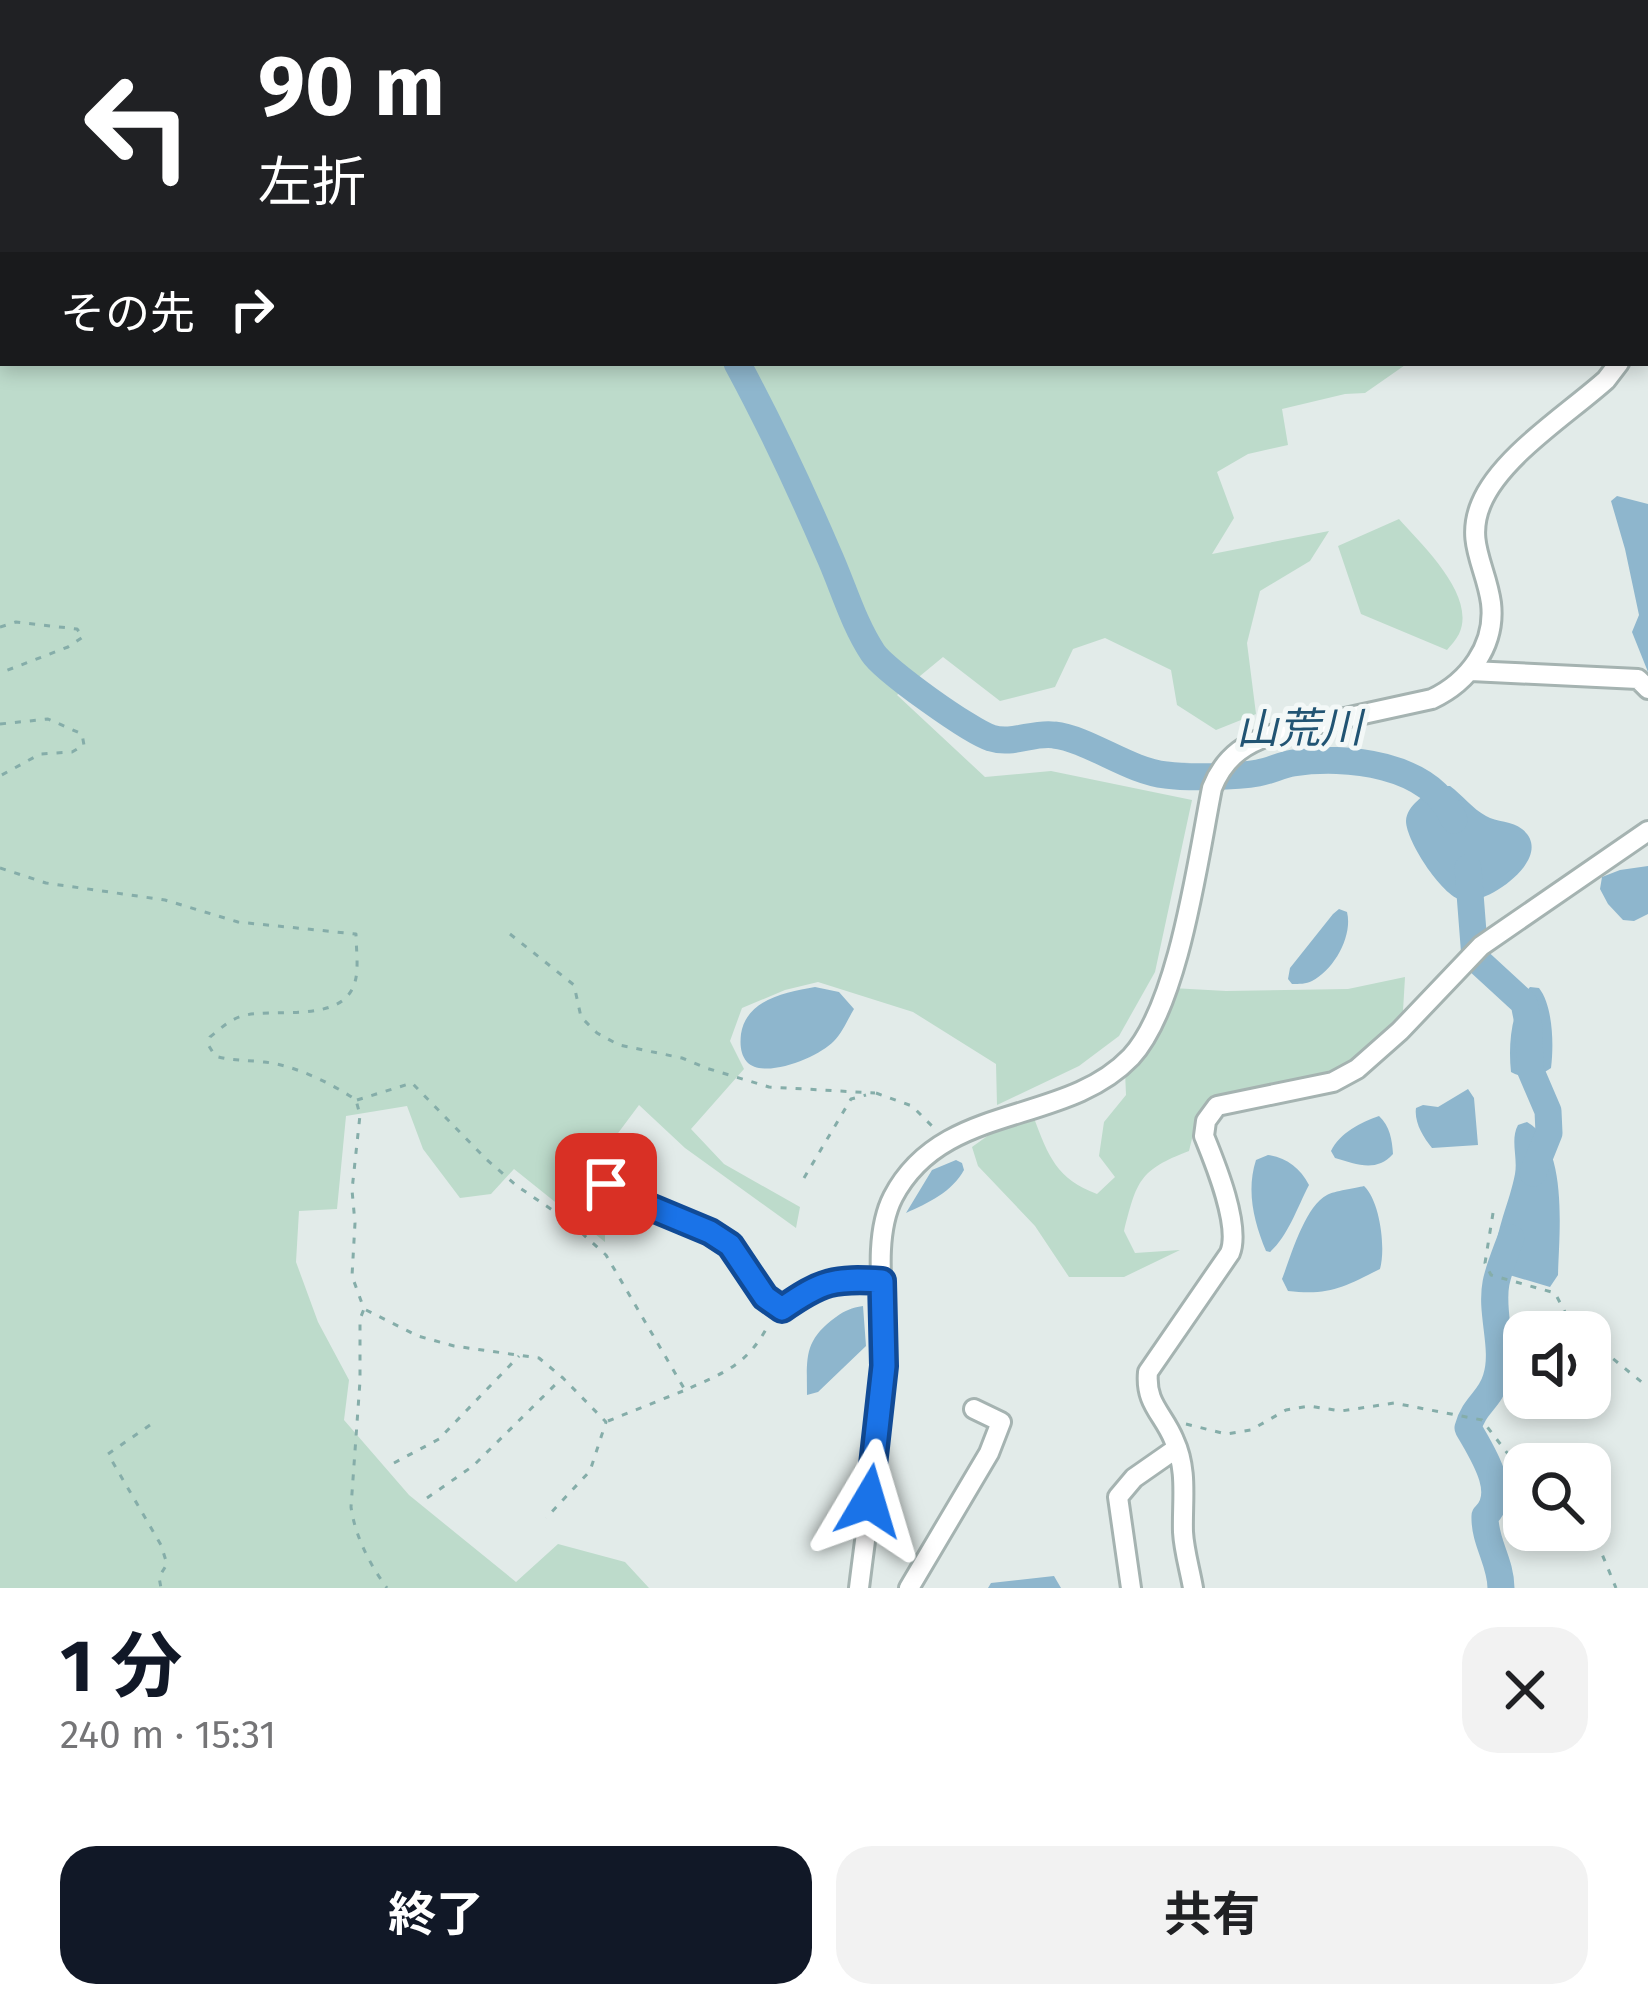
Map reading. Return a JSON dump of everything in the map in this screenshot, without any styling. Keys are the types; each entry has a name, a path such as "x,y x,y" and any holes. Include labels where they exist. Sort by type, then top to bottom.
{"street":[{"path":"860,1588 884,1366 884,1223 905,1175 948,1140 1088,1088 1132,1055 1149,1033 1169,978 1212,788 1219,769 1241,749 1258,738 1432,699 1471,671 1490,625 1491,605 1474,530 1489,487 1617,366"},
{"path":"1471,671 1638,679 1648,689"},
{"path":"1193,1588 1183,1534 1185,1490 1177,1448 1147,1388 1148,1372 1235,1242 1204,1136 1206,1121 1217,1106 1333,1082 1357,1070 1481,946 1648,831"},
{"path":"606,1184 730,1245 765,1297 782,1309 822,1284 843,1279 882,1281"},
{"path":"909,1588 988,1453 1001,1422 974,1409"},
{"path":"1130,1588 1118,1498 1134,1478 1177,1448"}],"path":[{"path":"0,627 16,622 76,629 83,637 0,673"},
{"path":"0,724 48,719 82,734 85,745 72,752 40,754 0,776"},
{"path":"0,868 46,883 164,900 238,922 356,934 355,982 347,996 328,1009 244,1015 210,1037 209,1046 215,1056 284,1066 356,1100 360,1115 352,1190 352,1276 364,1309 351,1507 353,1524 387,1588"},
{"path":"510,934 574,985 581,1017 619,1045 682,1058 769,1087 874,1093 911,1106 948,1140"},
{"path":"356,1100 412,1083 486,1159 606,1255 685,1390"},
{"path":"804,1178 850,1099 874,1093"},
{"path":"1493,1213 1486,1263 1490,1275 1555,1293 1565,1311"},
{"path":"364,1309 418,1336 539,1358 606,1422"},
{"path":"546,1518 590,1471 606,1422 745,1360 782,1309"},
{"path":"394,1463 440,1439 520,1355"},
{"path":"1611,1357 1648,1384"},
{"path":"427,1498 473,1466 563,1378"},
{"path":"1161,1418 1226,1434 1250,1430 1286,1410 1309,1406 1341,1411 1394,1403 1482,1420 1503,1448"},
{"path":"150,1425 108,1454 161,1545 167,1564 159,1577 161,1588"},
{"path":"1600,1551 1616,1588"}],"green space":[{"path":"0,366 1404,366 1365,393 1282,409 1288,445 1248,454 1217,472 1234,518 1212,554 1329,531 1310,561 1260,591 1247,643 1256,714 1216,730 1177,705 1171,670 1105,638 1073,649 1055,687 1000,701 943,657 897,695 985,777 1051,771 1192,800 1155,972 1119,1036 1079,1066 997,1105 996,1064 913,1012 818,982 785,990 742,1008 730,1041 744,1069 691,1129 724,1164 800,1207 796,1228 685,1148 639,1105 589,1172 605,1220 605,1242 514,1169 491,1194 460,1198 423,1149 407,1106 346,1116 337,1209 299,1211 296,1262 318,1322 349,1380 344,1420 409,1495 516,1582 558,1544 625,1562 649,1588 0,1588"},
{"path":"1399,519 1444,572 1460,604 1459,634 1447,650 1361,614 1338,546"},
{"path":"1405,977 1403,1011 1358,1058 1330,1074 1233,1091 1198,1114 1189,1151 1160,1164 1143,1179 1124,1231 1135,1253 1180,1250 1124,1277 1069,1277 1035,1226 978,1166 972,1147 993,1132 1034,1118 1056,1165 1072,1181 1097,1194 1115,1177 1099,1156 1104,1122 1126,1095 1125,1071 1156,1034 1172,988 1348,989"}],"water":[{"path":"1617,496 1648,504 1648,672 1632,632 1639,615 1611,501"},
{"path":"1436,786 1450,786 1481,813 1518,826 1530,840 1531,852 1516,876 1476,900 1465,901 1447,891 1412,842 1407,815"},
{"path":"1648,866 1648,914 1623,920 1600,889 1602,877"},
{"path":"1339,909 1347,912 1348,921 1334,961 1312,981 1292,984 1290,968"},
{"path":"815,987 839,992 854,1009 834,1041 804,1059 778,1067 766,1069 747,1062 741,1037 750,1013 780,995"},
{"path":"1530,987 1539,988 1547,1005 1552,1048 1551,1068 1527,1077 1511,1072 1510,1050 1515,1016"},
{"path":"1468,1089 1474,1098 1478,1145 1432,1148 1416,1119 1416,1108 1438,1107"},
{"path":"1379,1116 1388,1129 1393,1154 1373,1165 1335,1158 1331,1151 1340,1139"},
{"path":"1527,1122 1540,1133 1556,1170 1558,1275 1550,1287 1496,1271 1498,1234 1515,1174 1516,1131"},
{"path":"1268,1155 1292,1165 1309,1185 1287,1230 1270,1252 1258,1229 1252,1195 1256,1160"},
{"path":"956,1160 964,1170 953,1185 906,1213 932,1170"},
{"path":"1364,1186 1380,1225 1380,1269 1336,1289 1288,1291 1282,1279 1312,1210 1327,1195"},
{"path":"863,1306 866,1346 818,1392 807,1395 812,1342 843,1313"},
{"path":"1054,1576 1061,1588 988,1588 991,1583"}],"waterway":[{"name":"山荒川","path":"739,366 796,480 873,653 966,725 999,740 1046,735 1067,738 1137,768 1175,776 1249,774 1314,761 1361,762 1407,775 1426,786 1454,820"},
{"name":"山荒川","path":"1468,868 1475,958 1524,1003 1530,1069 1548,1111 1549,1133 1533,1173"},
{"name":"山荒川","path":"1501,1588 1485,1525 1494,1484 1468,1428 1499,1368 1495,1295 1511,1238"}],"route":[{"path":"606,1184 730,1245 765,1297 782,1309 822,1284 843,1279 882,1281 884,1366 869,1501"}]}
